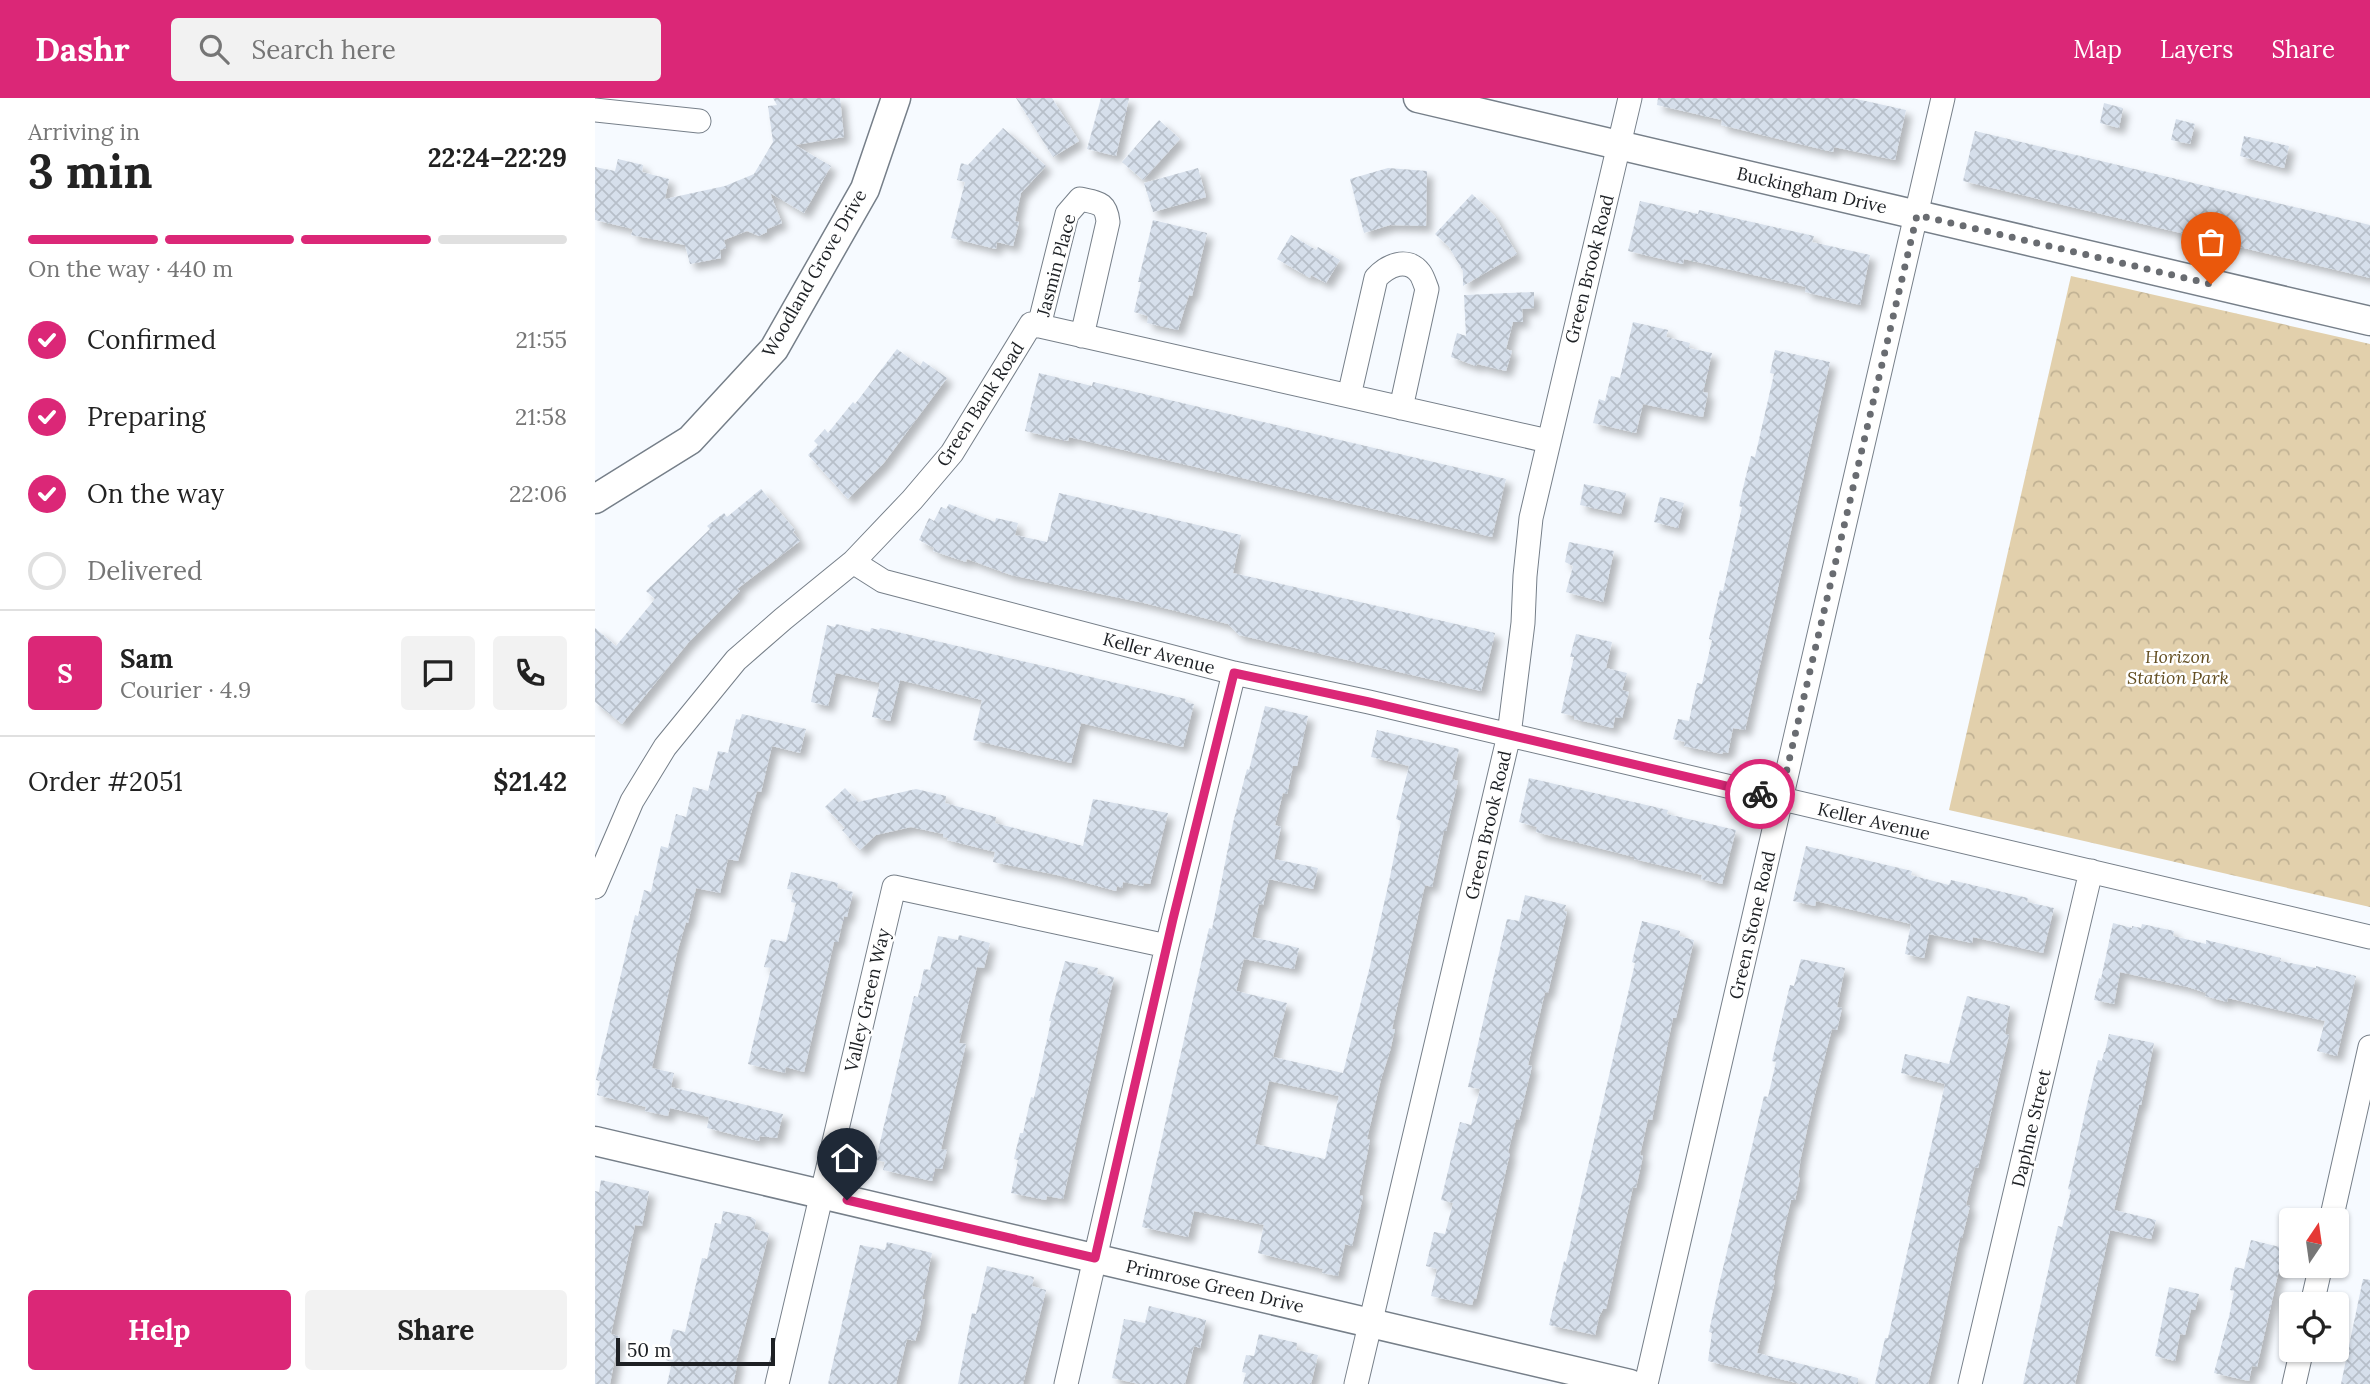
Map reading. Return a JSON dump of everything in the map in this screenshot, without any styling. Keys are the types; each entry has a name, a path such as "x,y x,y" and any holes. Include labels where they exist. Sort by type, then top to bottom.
{"street":[{"name":"Woodland Grove Drive","path":"595,499 690,440 774,349 865,189 896,98"},
{"name":"Buckingham Drive","path":"1419,98 2370,321"},
{"name":"Green Brook Road","path":"1356,1384 1509,735 1523,623 1531,518 1630,98"},
{"name":"Green Stone Road","path":"1646,1384 1943,98"},
{"path":"595,110 699,121"},
{"name":"Jasmin Place","path":"1039,326 1067,214 1080,199 1100,203 1107,211 1108,222 1082,336"},
{"path":"1349,396 1376,278 1385,268 1398,263 1411,266 1420,273 1427,289 1401,408"},
{"name":"Green Bank Road","path":"595,887 632,801 665,747 736,660 853,562 952,453 1031,324 1548,441"},
{"name":"Keller Avenue","path":"853,562 883,580 1234,673 2370,937"},
{"path":"1066,1384 1167,946 1234,673"},
{"name":"Daphne Street","path":"1971,1384 2091,871"},
{"name":"Valley Green Way","path":"777,1384 894,887 1167,946"},
{"path":"2334,1208 2370,1047"},
{"name":"Primrose Green Drive","path":"595,1142 1630,1384"},
{"path":"2294,1384 2299,1362"}],"green space":[{"name":"Horizon Station Park","path":"2071,276 2370,344 2370,907 1949,810"}],"building":[{"path":"773,98 840,98 844,137 795,145 831,166 804,213 770,193 782,223 767,229 767,232 759,236 747,231 724,240 726,248 720,250 721,258 690,264 685,245 631,235 633,229 595,220 595,167 615,171 618,159 643,165 642,172 669,179 665,199 725,186 754,174 773,142 768,106 777,105"},
{"path":"1016,98 1052,98 1079,141 1053,157"},
{"path":"1101,98 1129,98 1116,156 1087,149"},
{"path":"1658,98 1852,98 1906,110 1895,160 1834,147 1833,152 1721,125 1722,120 1657,105"},
{"path":"2104,103 2123,108 2119,128 2100,123"},
{"path":"2176,119 2195,124 2190,144 2171,140"},
{"path":"1159,120 1180,139 1143,180 1122,162"},
{"path":"1003,128 1046,166 1021,193 1015,221 1019,222 1013,246 997,242 996,249 951,238 965,182 957,180 961,163 968,165"},
{"path":"1975,131 2370,225 2370,278 1963,181"},
{"path":"2244,136 2289,146 2284,168 2240,156"},
{"path":"1198,168 1206,197 1153,212 1144,183"},
{"path":"1388,168 1427,171 1426,226 1390,225 1364,233 1350,179"},
{"path":"1472,194 1494,215 1517,254 1463,286 1463,271 1449,247 1435,234"},
{"path":"1640,201 1698,214 1699,210 1814,236 1812,242 1870,255 1860,305 1805,292 1806,287 1684,259 1683,264 1628,251"},
{"path":"1153,220 1207,233 1192,296 1189,295 1178,330 1147,323 1148,316 1134,312 1141,282 1138,282"},
{"path":"1291,235 1340,260 1326,283 1311,275 1310,278 1277,259"},
{"path":"1534,292 1534,308 1522,309 1523,322 1513,322 1506,349 1512,351 1506,371 1477,364 1476,366 1451,357 1457,333 1466,336 1464,295"},
{"path":"1633,322 1668,330 1666,337 1690,343 1689,348 1712,353 1703,392 1708,393 1703,417 1643,404 1636,433 1593,423 1599,399 1605,401 1611,376 1620,378"},
{"path":"897,349 920,366 923,361 947,378 883,464 848,499 808,455 818,445 814,441 825,429 828,433 853,402 855,404"},
{"path":"1775,350 1830,362 1745,730 1733,728 1728,753 1722,754 1684,746 1685,742 1673,739 1678,719 1689,721 1697,683 1702,684 1720,590 1723,591 1742,507 1739,506 1744,484 1751,456 1755,457 1774,374 1770,373"},
{"path":"1039,373 1092,386 1093,382 1506,479 1492,537 1069,437 1068,441 1025,431"},
{"path":"1584,484 1626,493 1621,514 1580,505"},
{"path":"761,489 795,530 793,532 800,541 737,589 740,591 688,643 622,724 595,702 595,628 616,646 655,599 646,591 710,529 707,526 724,513 727,517"},
{"path":"1059,493 1241,535 1233,573 1495,633 1481,691 1239,635 1228,624 1144,603 1011,575 967,559 966,562 933,551 934,548 919,540 929,518 934,521 941,507 946,509 949,504 995,522 996,518 1018,523 1015,535 1047,542"},
{"path":"1660,497 1684,503 1678,528 1654,522"},
{"path":"1569,542 1614,551 1603,602 1566,592 1573,566 1565,562"},
{"path":"836,624 870,632 871,628 880,628 1186,699 1185,702 1194,704 1183,747 1081,723 1071,763 973,740 982,700 900,680 890,721 872,717 880,683 836,673 828,706 811,702 827,625 835,627"},
{"path":"1576,634 1612,642 1606,668 1627,673 1622,690 1629,692 1622,718 1615,717 1613,728 1574,719 1574,716 1561,713 1574,657 1570,657"},
{"path":"1265,706 1308,716 1297,766 1293,766 1287,794 1283,793 1275,825 1281,827 1274,859 1318,868 1313,889 1269,879 1263,905 1259,904 1252,937 1299,948 1294,969 1244,959 1236,991 1287,1003 1273,1057 1343,1073 1390,877 1401,821 1396,819 1409,766 1371,757 1377,730 1459,749 1452,779 1458,781 1432,887 1425,885 1392,1029 1395,1029 1390,1051 1367,1139 1370,1140 1359,1195 1363,1196 1352,1246 1345,1244 1338,1276 1322,1273 1323,1269 1258,1253 1264,1225 1194,1211 1188,1237 1142,1227 1209,928 1212,929 1233,823 1247,769 1249,770","holes":["1269,1081 1339,1096 1325,1159 1255,1144"]},
{"path":"742,714 806,729 800,753 772,746 761,792 757,791 738,861 728,859 720,893 696,888 688,923 686,922 677,953 652,1068 674,1073 671,1087 783,1114 777,1138 760,1136 759,1141 707,1128 709,1117 670,1108 668,1116 645,1111 646,1107 597,1095 600,1081 596,1080 635,915 638,916 644,890 651,892 661,846 668,848 676,814 686,817 693,787 708,791 718,751 728,753 736,719 740,720"},
{"path":"1529,778 1668,810 1667,814 1736,830 1722,884 1701,879 1702,875 1536,832 1537,827 1519,822"},
{"path":"845,788 858,802 916,789 946,796 945,803 996,817 995,823 1083,846 1093,799 1168,813 1150,884 1144,883 1143,886 1123,882 1122,888 1117,886 1116,891 993,862 995,852 947,840 943,834 911,827 876,835 860,850 842,830 845,828 825,807"},
{"path":"1806,846 1912,871 1911,875 1949,885 1951,880 2028,898 2027,902 2054,908 2043,953 1973,937 1972,943 1929,934 1924,958 1905,954 1911,924 1816,901 1815,906 1793,901"},
{"path":"791,872 838,883 837,888 853,892 838,942 834,942 804,1072 786,1067 785,1073 748,1064 771,968 764,967 771,939 786,942 796,903 791,902 794,890 787,889"},
{"path":"1525,895 1566,905 1564,911 1567,912 1548,993 1545,992 1528,1065 1532,1066 1519,1120 1516,1119 1476,1299 1474,1298 1472,1305 1431,1296 1437,1269 1426,1266 1434,1232 1445,1234 1453,1203 1441,1200 1460,1122 1471,1125 1480,1089 1468,1087 1507,919 1519,921"},
{"path":"1642,921 1680,931 1679,936 1694,940 1676,1018 1673,1018 1652,1120 1648,1119 1636,1188 1633,1187 1606,1309 1603,1309 1599,1317 1595,1335 1549,1325 1635,963 1632,962"},
{"path":"2113,923 2132,928 2141,928 2142,924 2174,931 2173,936 2206,944 2206,940 2281,958 2280,961 2356,976 2337,1056 2317,1051 2325,1021 2228,998 2227,1002 2205,996 2206,993 2188,987 2120,972 2114,1004 2094,1000"},
{"path":"959,935 990,943 984,968 977,967 959,1043 966,1044 941,1149 947,1150 942,1169 935,1168 932,1181 883,1170 885,1162 876,1160 914,996 918,997 924,969 930,970 938,936 958,940"},
{"path":"1801,959 1845,968 1837,1007 1842,1008 1837,1030 1832,1029 1814,1098 1801,1157 1800,1178 1795,1200 1791,1200 1757,1353 1858,1378 1858,1384 1800,1384 1708,1361 1712,1333 1709,1332 1719,1285 1764,1096 1768,1097 1776,1062 1772,1061 1790,985 1794,986"},
{"path":"1065,961 1098,968 1097,974 1114,977 1063,1199 1047,1196 1046,1200 1011,1193 1020,1133 1023,1133 1031,1097 1034,1098 1049,1021"},
{"path":"1967,996 2010,1006 2005,1034 2009,1035 1978,1168 1975,1167 1966,1205 1970,1206 1960,1238 1939,1339 1928,1384 1875,1384 1885,1338 1888,1338 1945,1084 1901,1073 1905,1054 1949,1064"},
{"path":"2109,1034 2154,1043 2114,1210 2156,1220 2151,1239 2110,1230 2075,1384 2023,1384 2058,1226 2062,1227 2071,1190 2068,1189 2088,1100 2098,1060 2102,1061"},
{"path":"601,1180 649,1191 642,1226 635,1225 611,1334 619,1336 610,1384 595,1384 595,1191 599,1192"},
{"path":"723,1211 751,1217 756,1220 754,1229 769,1233 736,1362 733,1384 667,1384 672,1362 666,1360 673,1329 685,1332 702,1258 707,1259 715,1223 721,1224"},
{"path":"2251,1240 2279,1247 2279,1270 2257,1367 2252,1366 2249,1381 2214,1373 2229,1317 2234,1291 2230,1290 2235,1267 2244,1269"},
{"path":"887,1242 932,1253 915,1341 907,1339 896,1384 828,1384 860,1245 885,1250"},
{"path":"987,1266 1034,1277 1032,1286 1046,1290 1023,1384 958,1384 972,1313 976,1314"},
{"path":"2363,1279 2370,1280 2370,1384 2341,1384 2346,1362 2349,1362 2349,1346"},
{"path":"2169,1287 2199,1294 2195,1310 2191,1309 2185,1335 2180,1334 2175,1361 2155,1356"},
{"path":"1149,1306 1206,1320 1200,1348 1194,1346 1185,1384 1139,1384 1112,1378 1124,1319 1145,1323"},
{"path":"1259,1334 1297,1343 1296,1350 1318,1355 1311,1384 1243,1384 1246,1373 1242,1372 1246,1355 1254,1356"}],"way so far":[{"path":"1760,794 1780,799 1917,215 2211,284"}],"route":[{"path":"847,1200 1095,1258 1173,919 1234,673 1760,794"}]}
